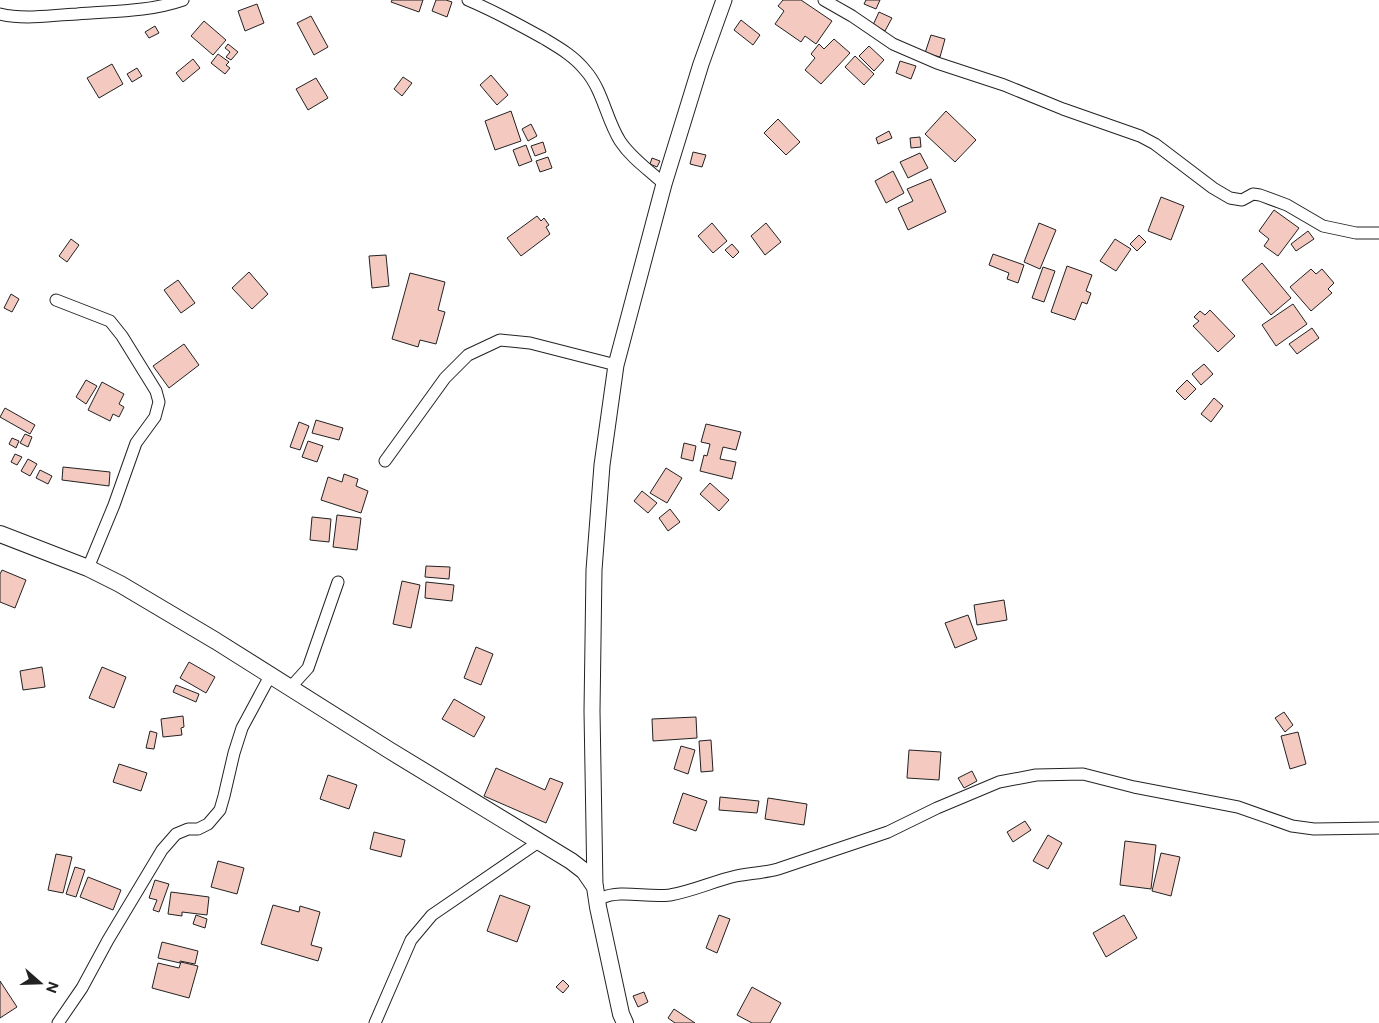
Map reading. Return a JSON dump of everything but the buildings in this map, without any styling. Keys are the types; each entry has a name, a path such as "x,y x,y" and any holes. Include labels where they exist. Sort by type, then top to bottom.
{"main road":[{"path":"0,534 88,568 128,589 216,641 289,689 572,861 584,871 595,887 622,1020"}],"street":[{"path":"0,14 24,17 121,12 154,8 183,0"},
{"path":"468,0 503,15 574,58 597,87 604,108 620,140 630,154 664,184"},
{"path":"595,887 592,711 594,570 602,466 616,365 664,184 701,64 724,0"},
{"path":"824,0 852,16 893,44 938,64 1004,84 1063,109 1140,136 1155,144 1213,188 1230,198 1242,200 1253,194 1260,195 1287,204 1323,226 1356,233 1379,233"},
{"path":"56,300 110,321 122,336 156,391 159,402 155,416 136,443 114,505 88,568"},
{"path":"385,461 445,378 468,355 500,340 530,344 616,365"},
{"path":"289,689 308,668 338,582"},
{"path":"58,1023 82,988 108,940 162,850 176,834 188,829 198,829 208,824 220,810 242,728 270,676"},
{"path":"598,907 601,898 610,894 649,897 670,895 697,889 735,876 764,873 778,869 888,832 937,808 999,782 1036,774 1083,774 1134,787 1238,807 1292,826 1314,829 1379,828"},
{"path":"375,1023 411,940 432,915 540,841"}]}
